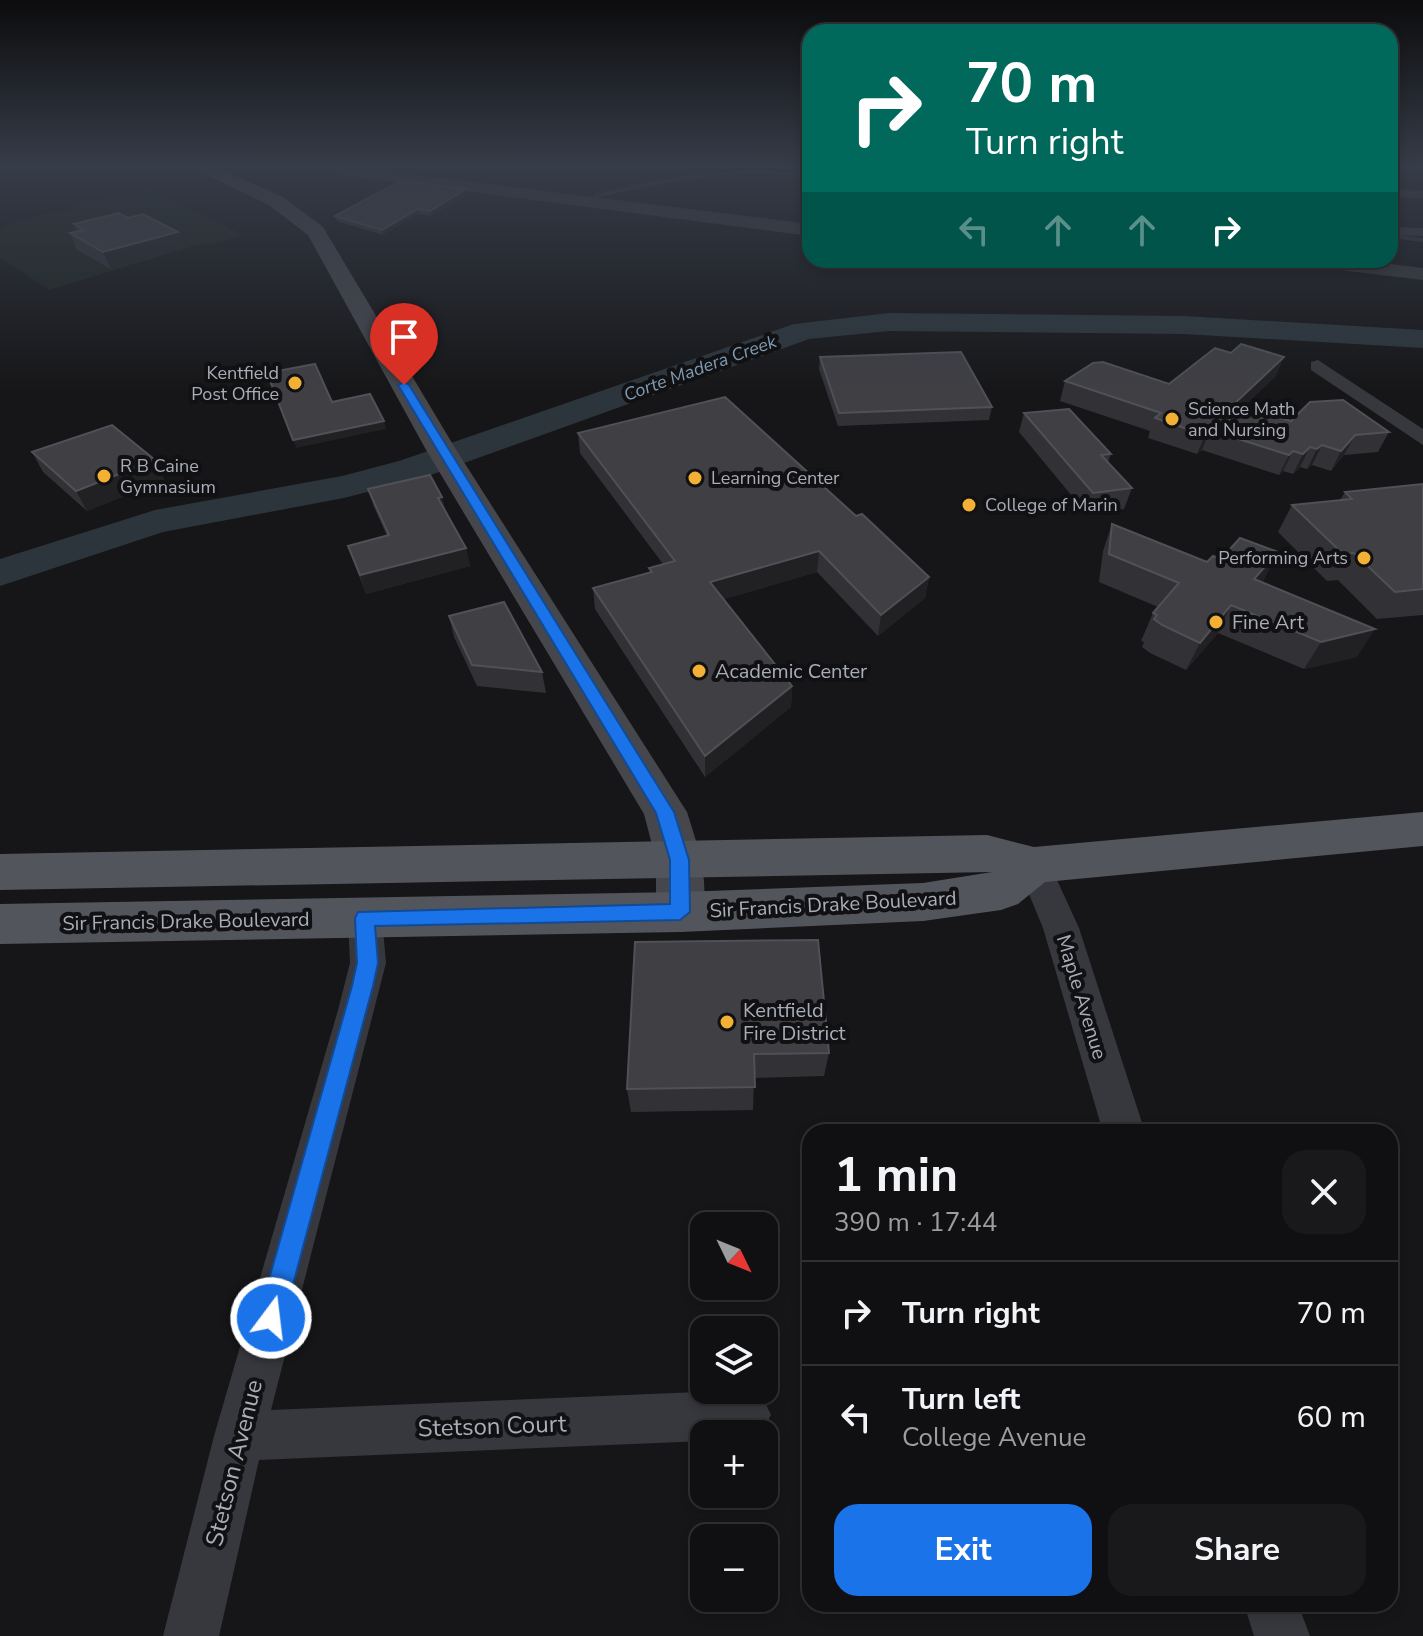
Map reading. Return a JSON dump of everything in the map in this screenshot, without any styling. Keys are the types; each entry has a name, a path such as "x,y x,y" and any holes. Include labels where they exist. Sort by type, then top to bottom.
{"main road":[{"path":"320,240 450,463 665,812 679,860 680,912"},
{"path":"0,872 987,853 1034,865 1423,829"},
{"name":"Sir Francis Drake Boulevard","path":"0,924 680,912 938,900 1001,891 1034,865"}],"street":[{"path":"1373,268 1423,274"},
{"path":"1318,366 1423,439"},
{"path":"1375,406 1423,410"},
{"name":"Maple Avenue","path":"1034,865 1061,928 1122,1124"},
{"name":"Stetson Avenue","path":"191,1636 239,1436 357,1010 368,963 365,918"},
{"name":"Stetson Court","path":"239,1436 746,1415"},
{"path":"1274,1612 1282,1636"}],"shaded area":[{"path":"0,240 225,240 209,245 203,243 49,290 0,258"}],"building":[{"path":"83,240 147,240 103,252"},
{"path":"1241,344 1284,357 1234,404 1291,421 1310,402 1343,400 1389,432 1355,435 1341,451 1322,445 1317,449 1310,447 1303,454 1293,451 1289,455 1210,430 1205,435 1155,418 1161,413 1065,381 1093,363 1103,362 1169,384 1215,348 1231,353"},
{"path":"961,352 992,407 839,413 820,357"},
{"path":"315,364 332,402 370,394 384,421 293,440 267,373"},
{"path":"725,397 856,516 862,514 929,577 881,615 819,551 710,582 792,686 705,756 593,588 652,572 649,568 675,561 578,433"},
{"path":"1069,409 1111,454 1101,455 1132,488 1093,493 1024,413"},
{"path":"112,425 155,460 76,491 32,452"},
{"path":"430,475 442,497 438,498 466,548 360,575 348,546 389,535 368,489"},
{"path":"1423,484 1423,589 1395,592 1354,553 1343,554 1292,505 1352,499 1345,492"},
{"path":"1112,524 1207,562 1213,556 1221,559 1240,538 1278,552 1254,579 1375,629 1321,642 1231,605 1200,643 1154,619 1157,615 1153,613 1179,583 1109,554"},
{"path":"504,602 542,672 472,665 449,616"},
{"name":"Kentfield Fire District","path":"818,940 829,1053 754,1054 755,1087 627,1089 635,942"}],"waterway":[{"name":"Corte Madera Creek","path":"0,573 155,522 344,487 412,469 805,330 889,322 1184,325 1423,339"}],"place":[{"name":"Kentfield Post Office","path":"295,383"},
{"name":"Science Math and Nursing","path":"1172,419"},
{"name":"R B Caine Gymnasium","path":"104,476"},
{"name":"Learning Center","path":"695,478"},
{"name":"College of Marin","path":"969,505"},
{"name":"Performing Arts","path":"1364,558"},
{"name":"Fine Art","path":"1216,622"},
{"name":"Academic Center","path":"699,671"},
{"name":"Kentfield Fire District","path":"727,1022"}],"route":[{"path":"271,1318 357,1010 368,963 365,918 680,912 679,860 665,812 404,385"}]}
